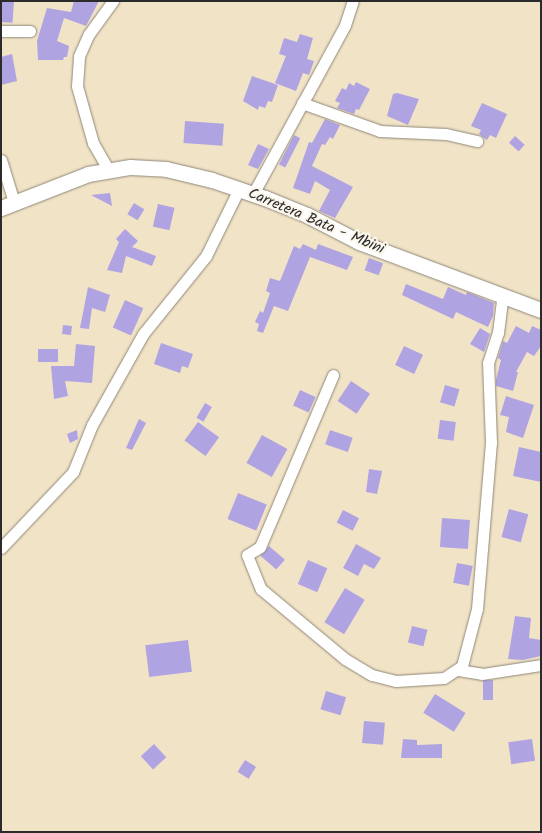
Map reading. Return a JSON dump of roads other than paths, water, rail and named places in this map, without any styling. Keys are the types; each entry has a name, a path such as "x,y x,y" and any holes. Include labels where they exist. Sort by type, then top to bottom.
{"main road":[{"name":"Carretera Bata - Mbini","path":"8,205 58,184 108,169 166,169 246,191 307,215 359,242 541,310"}],"street":[{"path":"108,169 93,143 78,86 78,56 89,34 113,1"},
{"path":"1,548 73,472 92,425 143,334 202,262 302,103 345,25 353,1"},
{"path":"1,31 30,31"},
{"path":"302,103 380,131 446,134 477,141"},
{"path":"1,160 8,205"},
{"path":"334,376 260,547 247,555 261,589 272,600 316,632 345,659 372,675 396,681 444,678 458,670 464,661 477,609 491,443 488,362 498,333 503,295"},
{"path":"458,670 482,674 541,665"}]}
